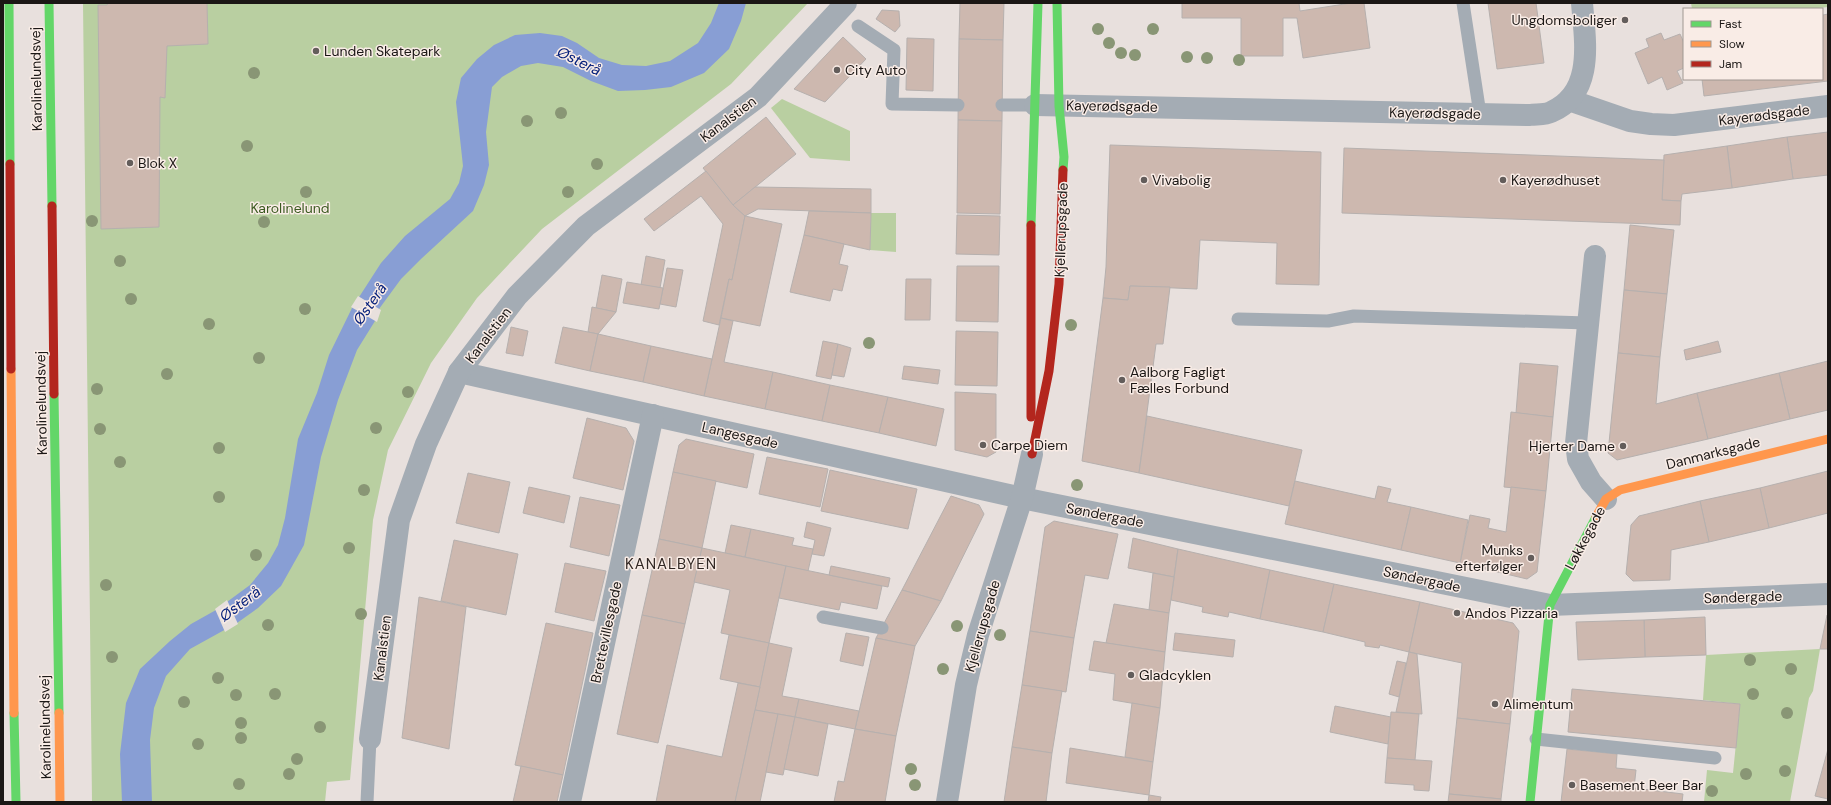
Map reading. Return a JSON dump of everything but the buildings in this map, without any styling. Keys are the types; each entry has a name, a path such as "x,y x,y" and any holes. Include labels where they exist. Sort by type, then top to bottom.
{"main road":[{"name":"Karolinelundsvej","path":"9,3 12,642 16,802"},
{"name":"Karolinelundsvej","path":"49,3 60,802"},
{"name":"Kjellerupsgade","path":"1032,454 1029,371 1030,258 1038,3"},
{"name":"Kjellerupsgade","path":"1032,454 1049,371 1059,284 1064,157 1059,106 1057,3"},
{"name":"Danmarksgade","path":"1606,499 1620,490 1828,439"},
{"name":"Løkkegade","path":"1530,802 1550,605 1606,499"}],"street":[{"name":"Kanalstien","path":"370,739 399,520 426,444 459,372 517,296 586,226 758,97 846,3"},
{"path":"1569,100 1580,85 1586,55 1582,3"},
{"name":"Kayerødsgade","path":"1035,105 1530,115 1550,112 1569,100 1630,121 1666,125 1702,122 1828,106"},
{"name":"Løkkegade","path":"1595,256 1576,443 1578,460 1592,482 1606,499"},
{"name":"Langesgade","path":"459,372 1022,498"},
{"name":"Brettevillesgade","path":"570,802 653,415"},
{"name":"Kjellerupsgade","path":"947,802 966,685 978,635 1022,498 1032,454"},
{"name":"Søndergade","path":"1022,498 1550,605 1828,594"}],"lane":[{"path":"1463,3 1480,114"},
{"path":"858,26 894,50 892,104 958,104"},
{"path":"1002,105 1035,105"},
{"path":"1238,319 1328,320 1354,316 1587,323"},
{"path":"823,617 882,628"},
{"name":"Kanalstien","path":"367,802 370,739"},
{"path":"1536,739 1714,758"}],"green space":[{"name":"Karolinelund","path":"83,3 808,3 731,84 542,229 477,298 431,363 388,450 373,520 350,780 327,782 325,802 92,802"},
{"path":"1691,3 1828,3 1828,7 1819,8 1692,8"},
{"path":"782,99 850,131 850,161 810,158 771,108"},
{"path":"871,213 896,213 896,252 870,250"},
{"path":"1820,649 1813,691 1809,698 1790,802 1704,802 1707,770 1733,773 1740,704 1703,700 1706,655"}],"water":[{"name":"Østerå","path":"719,3 746,3 741,21 729,49 704,73 671,87 618,91 591,81 563,67 538,63 521,66 502,77 492,87 486,132 489,165 484,185 473,211 401,279 379,309 375,321 357,350 338,400 321,457 304,545 281,586 258,608 237,623 190,649 166,676 154,708 150,740 152,802 122,802 120,754 126,703 140,669 191,624 216,610 250,585 268,563 278,545 285,518 298,439 317,393 329,355 352,308 381,263 405,236 450,199 459,183 463,166 456,102 461,78 477,59 494,45 515,35 540,33 562,36 577,43 599,58 622,65 646,66 670,61 698,43 711,23"}],"pier":[{"path":"358,296 381,310 377,322 351,307"},
{"path":"227,600 238,624 225,632 215,609"}],"traffic: fast":[{"path":"9,3 10,164"},
{"path":"49,3 52,206"},
{"path":"1031,225 1038,3"},
{"path":"1057,3 1059,106 1064,157 1063,170"},
{"path":"54,394 59,713"},
{"path":"1530,802 1550,605 1596,517"},
{"path":"14,713 16,802"}],"traffic: slow":[{"path":"11,369 14,713"},
{"path":"1596,517 1606,499 1620,490 1828,439"},
{"path":"59,713 60,802"}],"traffic: jam":[{"path":"10,164 11,369"},
{"path":"1032,454 1049,371 1059,284 1063,170"},
{"path":"52,206 54,394"},
{"path":"1031,225 1031,417"}],"place":[{"name":"Ungdomsboliger","path":"1625,20"},
{"name":"Lunden Skatepark","path":"316,51"},
{"name":"City Auto","path":"837,70"},
{"name":"Blok X","path":"130,163"},
{"name":"Vivabolig","path":"1144,180"},
{"name":"Kayerødhuset","path":"1503,180"},
{"name":"Aalborg Fagligt Fælles Forbund","path":"1122,380"},
{"name":"Carpe Diem","path":"983,445"},
{"name":"Hjerter Dame","path":"1623,446"},
{"name":"Munks efterfølger","path":"1531,558"},
{"name":"Andos Pizzaria","path":"1457,613"},
{"name":"Gladcyklen","path":"1131,675"},
{"name":"Alimentum","path":"1495,704"},
{"name":"Basement Beer Bar","path":"1572,785"}],"district":[{"name":"KANALBYEN","path":"671,564"}]}
